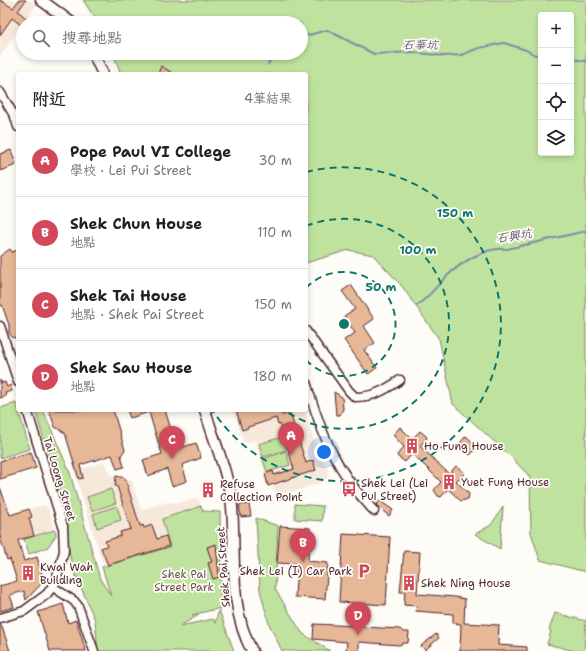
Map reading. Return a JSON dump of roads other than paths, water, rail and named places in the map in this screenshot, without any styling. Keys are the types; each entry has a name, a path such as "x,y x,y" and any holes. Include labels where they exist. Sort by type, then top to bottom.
{"street":[{"path":"41,0 63,16"},
{"path":"97,60 102,72"},
{"path":"0,92 16,120"},
{"path":"0,326 16,376"},
{"path":"308,333 349,391 355,397 376,394 400,380"},
{"path":"308,388 323,436 336,464 356,491 374,511"},
{"name":"Tai Loong Street","path":"28,412 63,526 64,551 53,587"},
{"name":"Shek Pai Street","path":"206,412 230,494 237,609 242,628 252,651"},
{"path":"0,618 32,606 53,587 74,601 78,606 94,651"}],"waterway":[{"name":"石華坑","path":"308,35 327,30 374,54 412,52 444,56 461,55 479,48 504,43 526,50 535,55 538,54"},
{"name":"石華坑","path":"574,59 586,61"},
{"name":"石華坑","path":"268,64 271,60"},
{"name":"石興坑","path":"416,306 424,300 451,272 466,261 482,253 491,250 507,249 586,231"}],"place":[{"name":"Ho Fung House","path":"412,446"},
{"name":"Pope Paul VI College","path":"291,455"},
{"name":"Shek Tai House","path":"172,459"},
{"name":"Yuet Fung House","path":"449,482"},
{"name":"Shek Lei (Lei Pui Street)","path":"349,489"},
{"name":"Refuse Collection Point","path":"208,490"},
{"name":"Shek Chun House","path":"303,562"},
{"name":"Shek Lei (I) Car Park","path":"364,571"},
{"name":"Kwai Wah Building","path":"28,573"},
{"name":"Shek Ning House","path":"409,583"},
{"name":"Shek Sau House","path":"358,635"}],"park label":[{"name":"Shek Pai Street Park","path":"184,580"}]}
